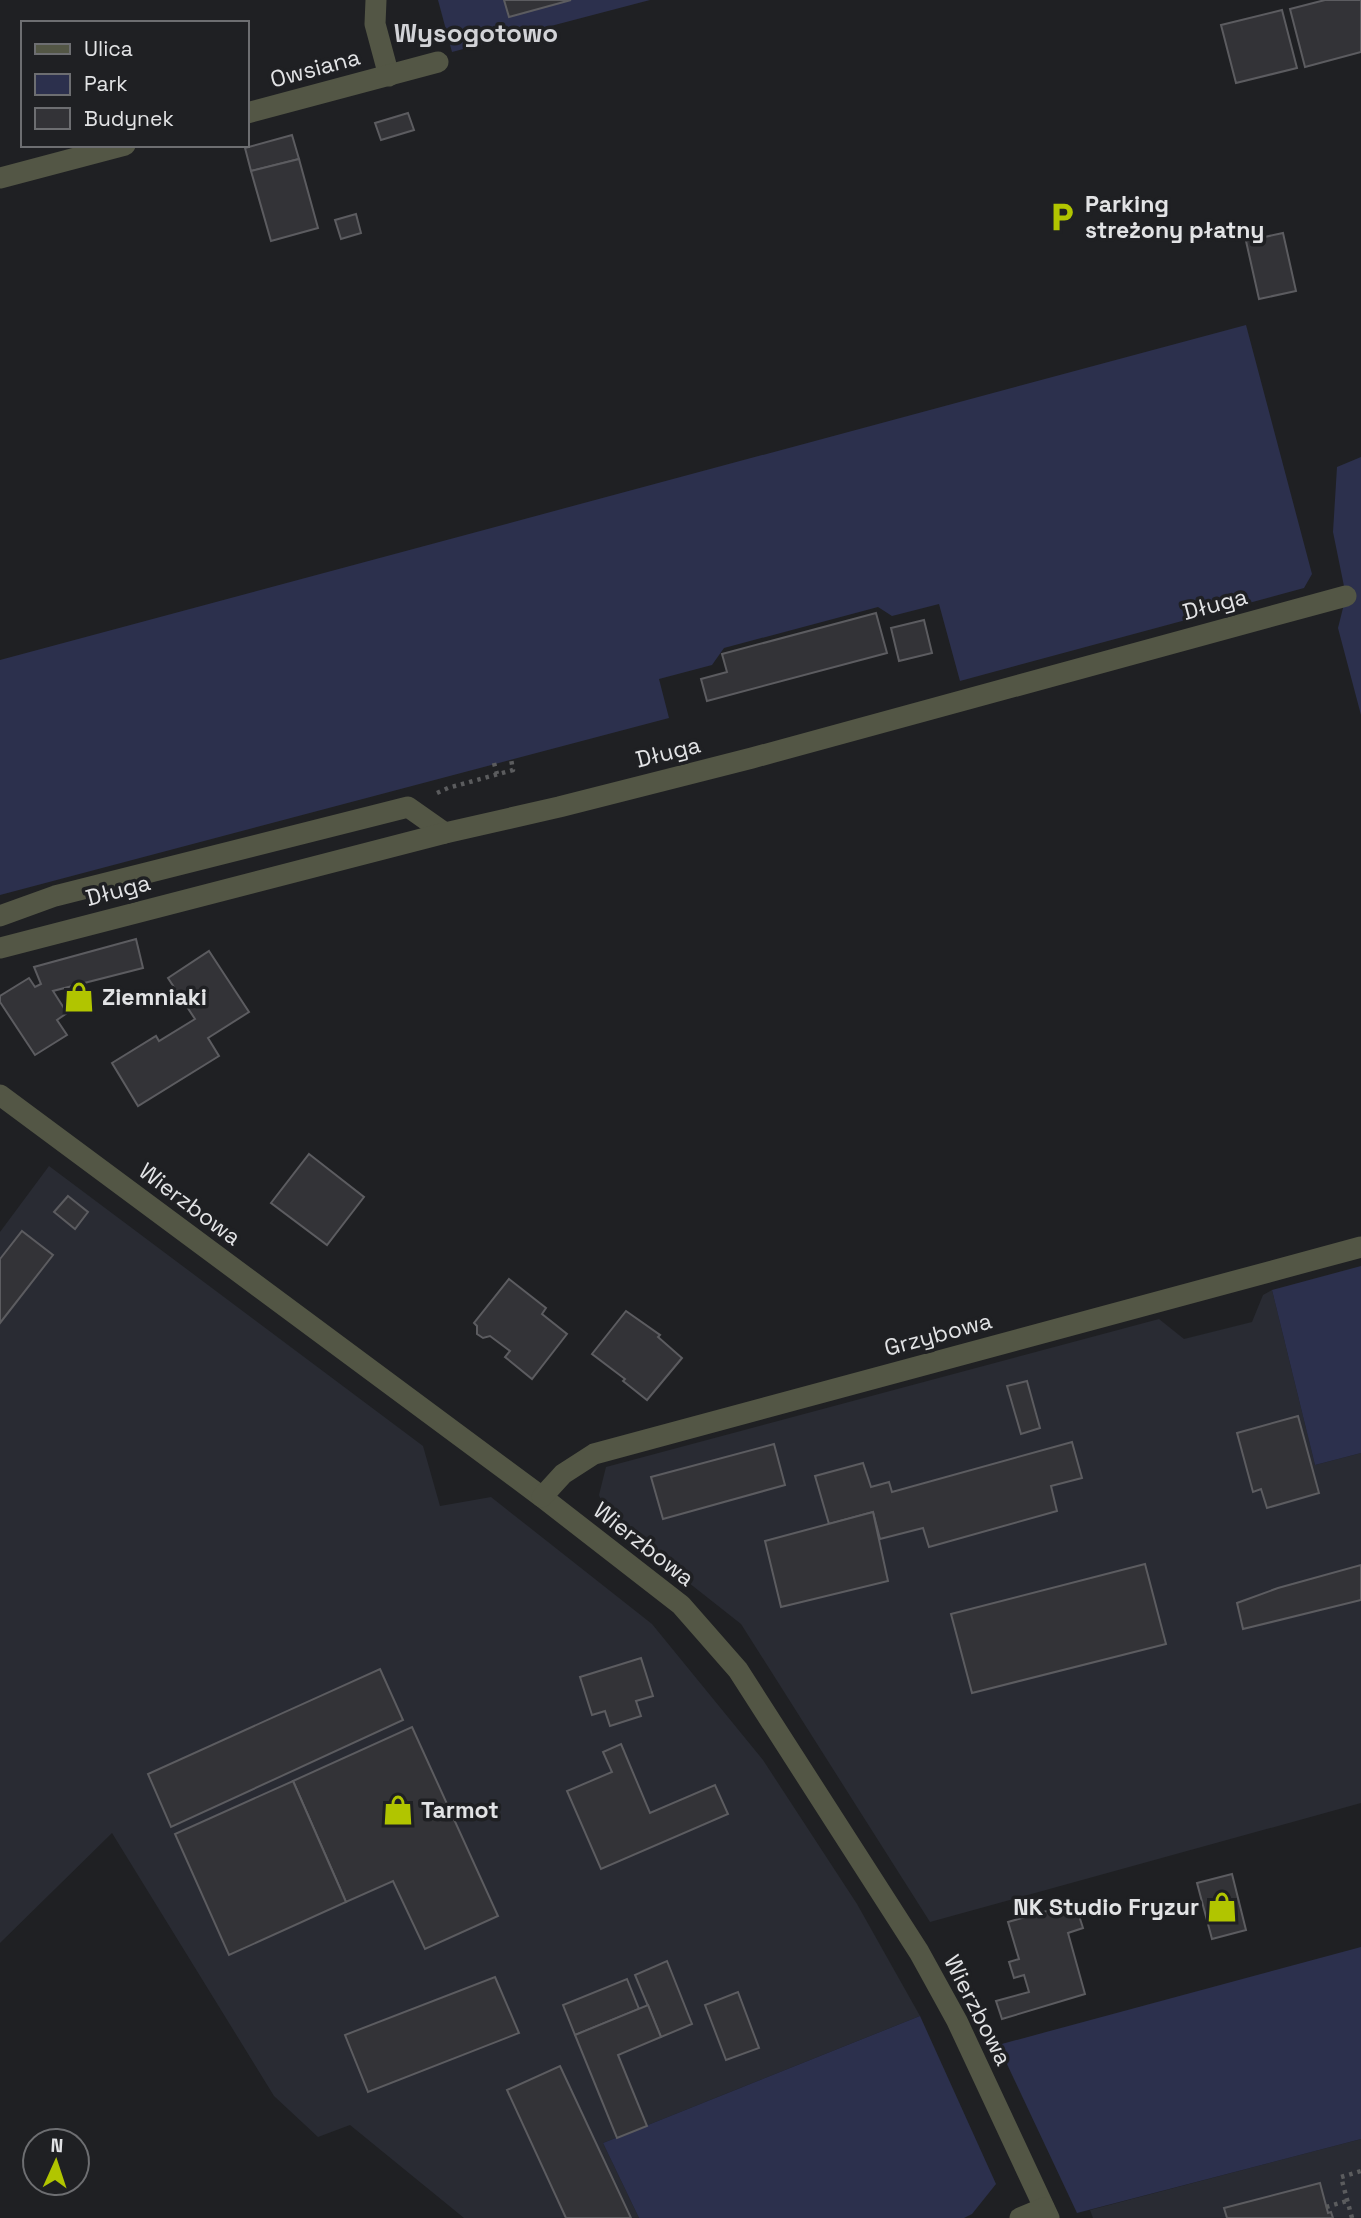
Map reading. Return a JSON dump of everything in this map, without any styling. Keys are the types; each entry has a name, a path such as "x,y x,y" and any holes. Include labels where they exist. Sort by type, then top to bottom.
{"street":[{"path":"376,0 375,24 389,76"},
{"name":"Owsiana","path":"248,113 438,62"},
{"path":"0,178 116,147"},
{"name":"Długa","path":"0,948 444,832 559,807 752,758 1346,596"},
{"path":"0,916 55,896 408,807 444,832"},
{"name":"Wierzbowa","path":"0,1095 542,1497 681,1605 737,1670 919,1952 957,2021 1046,2213"},
{"name":"Grzybowa","path":"542,1497 563,1474 594,1454 1361,1247"},
{"path":"1020,2218 1046,2213"}],"path":[{"path":"408,807 448,788 513,770 511,759"},
{"path":"495,763 497,774"},
{"path":"1352,2218 1341,2177 1361,2171"},
{"path":"1326,2207 1347,2201"}],"shaded area":[{"path":"49,1166 423,1446 440,1506 491,1497 652,1624 763,1760 857,1904 920,2016 603,2143 639,2218 464,2218 350,2125 318,2137 274,2096 112,1833 0,1943 0,1232"},
{"path":"1272,1290 1315,1465 1361,1453 1361,1803 930,1922 741,1624 608,1519 599,1495 606,1467 1159,1319 1184,1339 1252,1322 1263,1295"},
{"path":"1361,2139 1361,2218 1093,2218 1090,2210"}],"green space":[{"path":"438,0 650,0 452,52"},
{"path":"1246,325 1312,574 1304,588 960,681 939,604 892,616 878,607 724,648 712,665 659,679 669,718 0,895 0,660"},
{"path":"1361,457 1361,715 1338,628 1346,596 1333,532 1337,467"},
{"path":"1361,1266 1361,1453 1315,1465 1272,1290"},
{"path":"1361,1947 1361,2139 1077,2213 998,2045"},
{"path":"920,2016 996,2184 972,2214 964,2218 639,2218 603,2143"}],"building":[{"path":"504,0 571,0 509,17"},
{"path":"1325,0 1361,0 1361,52 1305,67 1290,9"},
{"path":"1282,10 1297,68 1236,83 1221,25"},
{"path":"408,113 414,130 381,140 375,123"},
{"path":"292,135 299,159 251,171 245,148"},
{"path":"299,159 318,228 271,241 251,171"},
{"path":"356,214 361,233 341,239 335,220"},
{"path":"1283,233 1296,291 1259,299 1246,241"},
{"path":"876,613 887,653 707,701 701,679 727,672 722,654"},
{"path":"924,620 932,653 899,661 891,628"},
{"path":"136,939 143,968 53,991 67,1013 57,1020 67,1035 35,1055 0,1002 0,996 29,978 35,987 41,984 34,967"},
{"path":"209,951 249,1012 208,1038 219,1056 138,1106 112,1063 156,1036 159,1041 195,1019 168,978"},
{"path":"309,1154 364,1197 327,1245 271,1203"},
{"path":"68,1196 88,1212 75,1229 54,1212"},
{"path":"22,1231 53,1255 0,1323 0,1259"},
{"path":"509,1279 546,1308 542,1314 567,1334 532,1379 505,1357 510,1351 490,1336 483,1338 477,1334 477,1326 474,1323"},
{"path":"626,1311 660,1335 658,1337 682,1358 647,1400 592,1354"},
{"path":"1027,1381 1040,1428 1021,1434 1007,1386"},
{"path":"1298,1416 1319,1493 1267,1508 1261,1489 1253,1492 1237,1433"},
{"path":"1072,1442 1082,1478 1051,1486 1057,1511 929,1547 923,1528 880,1539 873,1512 829,1524 815,1476 863,1463 871,1487 889,1482 892,1492"},
{"path":"774,1444 785,1485 663,1519 651,1477"},
{"path":"873,1512 888,1581 781,1607 765,1541"},
{"path":"1145,1564 1166,1644 972,1693 951,1614"},
{"path":"1361,1565 1361,1600 1243,1629 1237,1603 1278,1588"},
{"path":"641,1658 653,1696 636,1701 641,1716 610,1726 605,1711 592,1715 580,1677"},
{"path":"380,1669 403,1720 171,1827 148,1774"},
{"path":"412,1727 498,1916 425,1949 393,1881 346,1902 293,1781"},
{"path":"621,1744 650,1813 715,1785 728,1814 601,1869 567,1791 612,1772 603,1752"},
{"path":"293,1781 346,1902 229,1955 175,1834"},
{"name":"NK Studio Fryzur","path":"1232,1874 1246,1930 1212,1939 1197,1883"},
{"path":"1075,1903 1083,1928 1068,1933 1085,1994 1002,2019 996,2001 1029,1992 1024,1975 1014,1978 1009,1962 1019,1959 1008,1922"},
{"path":"667,1961 692,2024 661,2037 635,1975"},
{"path":"495,1977 519,2033 368,2092 345,2035"},
{"path":"627,1979 639,2009 575,2035 563,2005"},
{"path":"738,1992 759,2048 726,2060 705,2005"},
{"path":"648,2005 661,2037 618,2055 647,2126 617,2138 575,2035"},
{"path":"560,2066 631,2218 566,2218 507,2090"},
{"path":"1320,2183 1328,2213 1331,2212 1333,2218 1227,2218 1224,2208"}],"place":[{"name":"Parking streżony płatny","path":"1062,217"},
{"name":"Ziemniaki","path":"79,997"},
{"name":"Tarmot","path":"398,1810"},
{"name":"NK Studio Fryzur","path":"1222,1907"}],"district":[{"name":"Wysogotowo","path":"476,33"}]}
